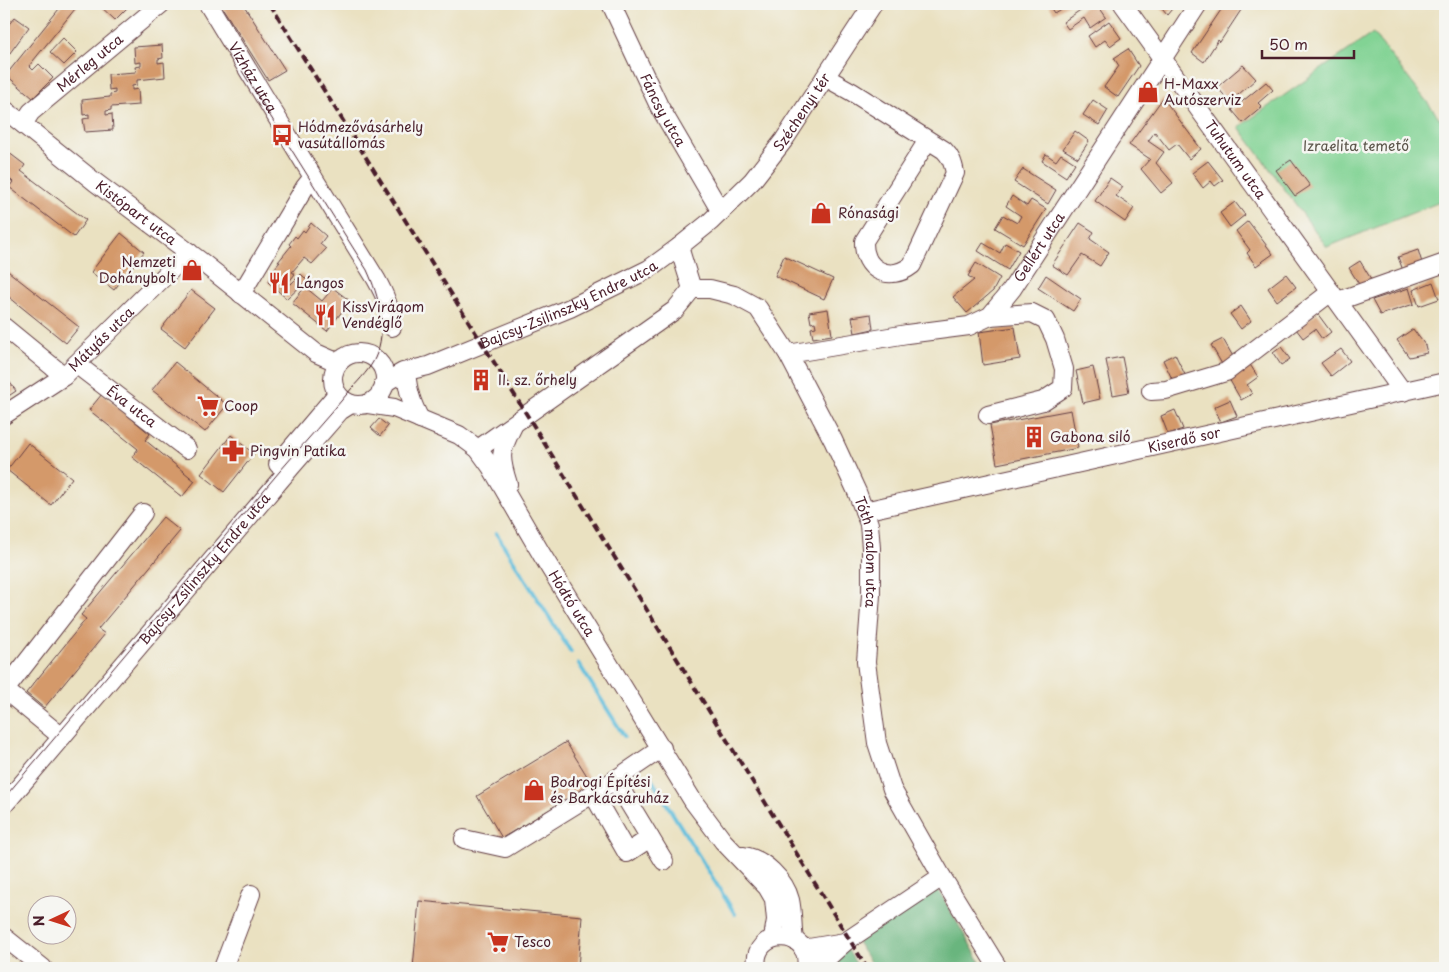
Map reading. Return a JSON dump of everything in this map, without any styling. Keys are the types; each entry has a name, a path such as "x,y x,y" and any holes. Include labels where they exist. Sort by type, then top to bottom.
{"street":[{"name":"Mérleg utca","path":"23,124 31,112 161,4"},
{"name":"Vízház utca","path":"208,4 385,294 391,313 392,327"},
{"name":"Fáncsy utca","path":"611,4 659,106 720,212"},
{"name":"Széchenyi tér","path":"720,212 752,181 774,154 873,4"},
{"name":"Tuhutum utca","path":"1123,4 1402,392"},
{"name":"Gellért utca","path":"788,354 907,334 969,326 990,316 1012,289 1198,4"},
{"path":"825,77 852,92 944,150 949,155 955,172 912,265 897,273 886,274 872,266 867,259 864,241 928,140"},
{"name":"Kistópart utca","path":"4,109 316,353 332,360 340,361"},
{"path":"241,294 305,187 313,177"},
{"name":"Bajcsy-Zsilinszky Endre utca","path":"383,375 428,366 570,308 650,269 720,212"},
{"path":"478,449 675,310 692,289 679,247"},
{"name":"Mátyás utca","path":"4,415 70,370 189,252"},
{"path":"1151,391 1166,390 1226,372 1334,297 1445,264"},
{"name":"Tóth malom utca","path":"692,289 710,289 734,295 758,308 788,354 833,440 857,492 869,524 872,548 872,595 866,662 878,743 892,789 942,877 998,968"},
{"path":"988,415 1043,401 1063,388 1064,369 1055,339 1046,320 1032,313 990,316"},
{"name":"Éva utca","path":"4,327 187,449"},
{"name":"Kistópart utca","path":"316,353 340,392"},
{"path":"352,354 360,354 368,355 375,359 383,375 381,392 376,399 368,404 359,405 340,392 335,370 340,361 352,354"},
{"path":"404,372 412,403 420,419"},
{"name":"Kiserdő sor","path":"864,511 1445,382"},
{"name":"Bajcsy-Zsilinszky Endre utca","path":"5,799 59,734 340,411 340,392"},
{"name":"Hódtó utca","path":"368,404 394,408 459,435 478,449 492,468 542,555 694,801 723,841 767,887 774,899 776,920 773,938"},
{"path":"514,425 503,444 502,467 517,510"},
{"path":"59,734 6,690 143,513"},
{"path":"464,839 505,848 594,794 662,748"},
{"path":"615,780 664,861"},
{"path":"594,794 626,853 650,838"},
{"path":"737,856 751,857 770,869 784,886 790,899 799,944 806,957 808,968 825,960 845,942 942,877"},
{"path":"223,968 251,894"},
{"path":"4,937 43,968"},
{"path":"758,968 756,961 761,947 773,938 787,937 799,944 845,942"}],"green space":[{"name":"Izraelita temető","path":"1373,33 1445,125 1445,200 1327,247 1239,127"},
{"path":"937,888 984,968 874,968 857,942"},
{"path":"847,949 859,968 828,968"}],"building":[{"path":"63,4 79,4 29,66 33,70 39,64 53,78 33,98 6,75"},
{"path":"98,4 131,4 115,20"},
{"path":"220,4 243,4 285,70 268,80"},
{"path":"1048,4 1069,4 1054,13"},
{"path":"1089,4 1097,4 1106,17 1090,28 1084,18 1068,29 1063,22"},
{"path":"1158,4 1176,4 1167,15"},
{"path":"1225,4 1245,4 1220,42 1218,40 1204,62 1192,53"},
{"path":"15,17 29,27 4,61 4,30"},
{"path":"1109,21 1121,38 1110,46 1105,40 1095,47 1088,36"},
{"path":"63,38 77,52 64,65 50,52"},
{"path":"162,45 163,58 158,59 158,63 164,62 165,77 137,80 137,85 132,86 132,90 138,89 139,105 111,107 111,110 106,111 106,115 112,114 113,130 85,132 83,119 89,118 89,114 83,115 82,100 110,97 110,94 115,93 115,89 109,90 108,74 136,72 135,67 141,66 141,62 135,63 134,47"},
{"path":"1128,49 1139,66 1118,97 1104,87 1119,66 1114,58"},
{"path":"1243,65 1256,79 1230,102 1217,87"},
{"path":"1266,82 1273,90 1258,103 1262,107 1243,123 1232,110"},
{"path":"1163,98 1201,149 1189,159 1177,144 1169,150 1155,132 1148,141 1164,152 1156,163 1173,183 1161,193 1141,169 1150,159 1129,145"},
{"path":"1093,100 1108,110 1099,125 1083,115"},
{"path":"1075,131 1089,141 1078,158 1063,149"},
{"path":"4,149 25,165 21,171 86,220 74,237 9,187 13,182 4,174"},
{"path":"1046,154 1056,161 1061,154 1075,163 1066,177 1042,161"},
{"path":"1291,160 1310,186 1295,196 1276,170"},
{"path":"1208,161 1223,180 1215,186 1211,181 1203,188 1192,173"},
{"path":"1023,169 1056,190 1048,204 1014,182"},
{"path":"1110,178 1123,187 1116,196 1134,208 1125,222 1095,201"},
{"path":"1012,196 1027,206 1031,200 1046,209 1023,245 995,228 1003,215 1017,223 1021,216 1006,206"},
{"path":"1235,202 1245,215 1230,227 1220,213"},
{"path":"1248,221 1273,254 1256,266 1247,253 1250,250 1236,231"},
{"path":"311,223 326,236 320,244 326,249 312,264 304,258 292,272 295,274 288,283 291,284 301,274 307,280 287,299 268,282 275,272 273,270 280,262 278,262 291,246 289,244 303,230 305,232"},
{"path":"1080,223 1094,232 1090,239 1109,252 1100,266 1082,255 1068,275 1052,265"},
{"path":"121,233 144,252 114,290 91,272"},
{"path":"983,243 1000,253 1005,243 1019,251 1008,270 978,251"},
{"path":"1418,250 1423,266 1404,273 1398,257"},
{"path":"784,256 833,279 824,299 775,276"},
{"path":"1360,261 1374,284 1362,289 1349,268"},
{"path":"976,263 1000,278 993,291 967,313 953,297 974,280 968,276"},
{"path":"4,268 79,327 66,343 4,293"},
{"path":"1286,274 1296,287 1277,301 1268,288"},
{"path":"1046,275 1081,299 1073,311 1038,288"},
{"path":"1433,282 1439,299 1419,306 1413,290"},
{"path":"305,287 322,301 333,288 350,301 327,331 292,303"},
{"path":"1409,288 1414,304 1380,315 1372,300"},
{"path":"191,290 215,308 185,347 161,329"},
{"path":"1241,306 1251,321 1241,329 1230,314"},
{"path":"828,309 832,335 813,338 811,328 816,327 815,322 811,323 809,312"},
{"path":"1317,313 1331,332 1322,339 1315,329 1303,338 1296,329"},
{"path":"871,314 873,329 855,333 852,317"},
{"path":"1015,327 1020,359 983,365 979,332"},
{"path":"1413,329 1425,345 1427,353 1409,357 1397,340"},
{"path":"1223,339 1235,360 1223,366 1211,345"},
{"path":"1281,347 1290,359 1281,365 1273,353"},
{"path":"1341,349 1350,361 1331,376 1321,363"},
{"path":"1175,354 1187,379 1175,385 1163,360"},
{"path":"1122,357 1129,392 1113,395 1106,360"},
{"path":"175,362 227,405 205,432 152,390"},
{"path":"1249,363 1258,377 1247,385 1252,394 1241,400 1228,377"},
{"path":"1093,367 1100,399 1083,403 1076,371"},
{"name":"II. sz. őrhely","path":"482,373 488,384 481,388 475,376"},
{"path":"6,377 16,391 4,399 4,378"},
{"path":"102,394 150,434 145,440 195,481 182,497 132,457 138,449 89,410"},
{"path":"1230,400 1237,416 1221,422 1214,407"},
{"name":"Gabona siló","path":"1071,410 1078,448 997,464 990,425"},
{"path":"1175,410 1183,429 1168,434 1161,416"},
{"path":"379,419 388,426 380,436 371,428"},
{"path":"231,435 254,454 224,492 201,474"},
{"path":"28,443 72,478 51,505 7,470"},
{"path":"163,517 180,531 98,629 105,634 44,708 26,693 86,619 81,615"},
{"name":"Bodrogi Építési és Barkácsáruház","path":"566,742 592,784 502,838 477,796"},
{"name":"Tesco","path":"419,901 582,916 578,968 413,968"}],"waterway":[{"path":"496,533 571,652"},
{"path":"579,664 624,736"},
{"path":"650,777 735,914"}],"tram line":[{"path":"4,798 280,471 365,374 373,362 379,347 381,336 380,313 375,291 367,270 242,71"}],"railway":[{"path":"270,4 532,423 867,968"}],"place":[{"name":"H-Maxx Autószerviz","path":"1148,92"},
{"name":"Hódmezővásárhely vasútállomás","path":"282,135"},
{"name":"Rónasági","path":"821,213"},
{"name":"Nemzeti Dohánybolt","path":"192,270"},
{"name":"Lángos","path":"279,283"},
{"name":"KissVirágom Vendéglő","path":"325,315"},
{"name":"II. sz. őrhely","path":"481,380"},
{"name":"Coop","path":"208,406"},
{"name":"Gabona siló","path":"1034,437"},
{"name":"Pingvin Patika","path":"233,451"},
{"name":"Bodrogi Építési és Barkácsáruház","path":"534,790"},
{"name":"Tesco","path":"498,942"}]}
